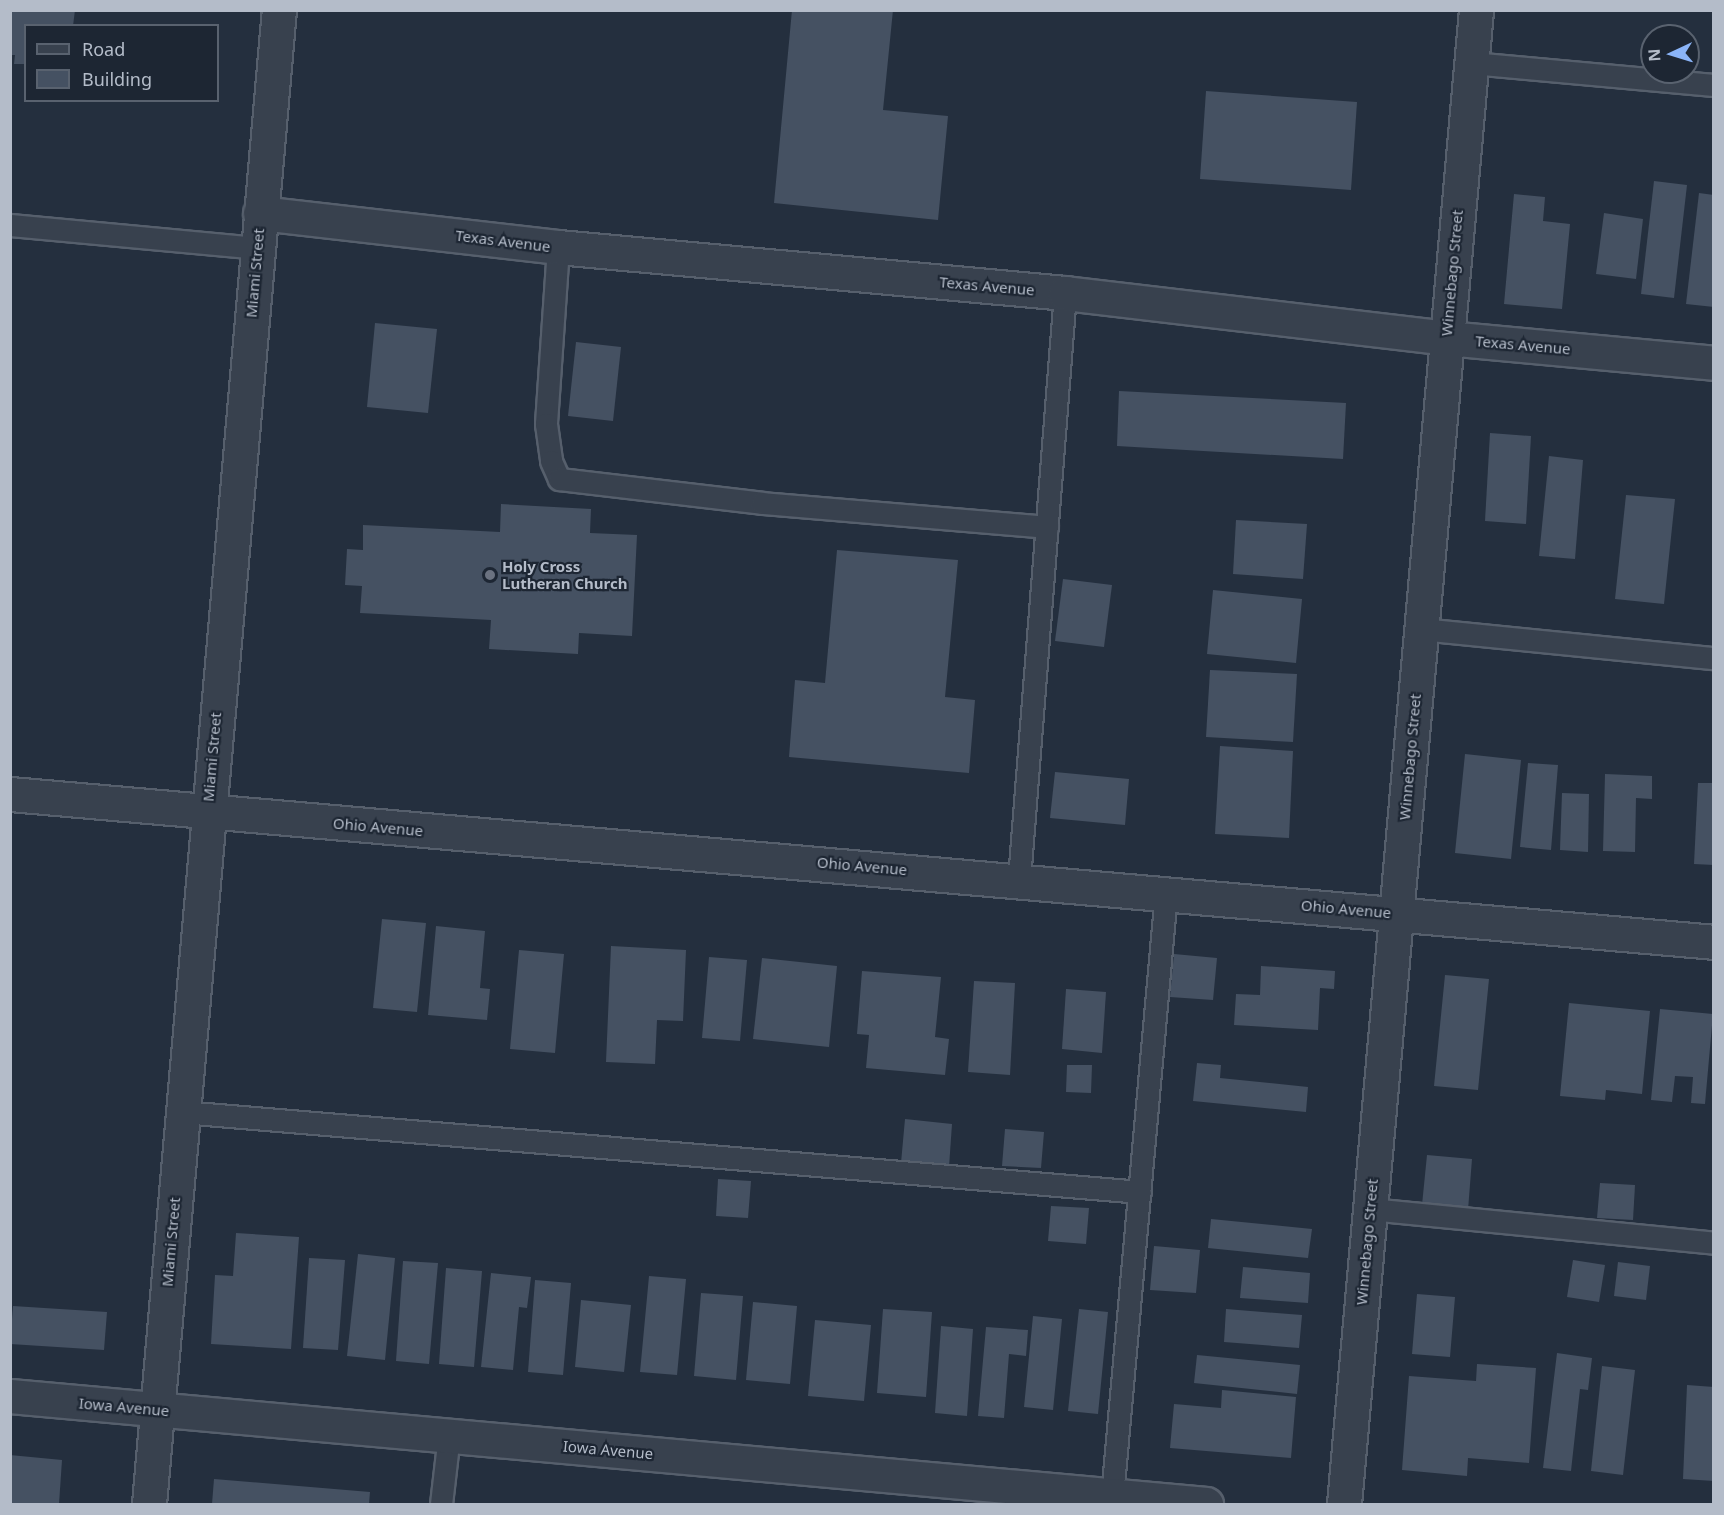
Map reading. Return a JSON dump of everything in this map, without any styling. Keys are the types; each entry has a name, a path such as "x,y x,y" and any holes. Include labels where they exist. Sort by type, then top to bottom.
{"street":[{"name":"Miami Street","path":"149,1504 279,10"},
{"name":"Winnebago Street","path":"1344,1504 1476,10"},
{"name":"Texas Avenue","path":"260,213 558,247 1065,293 1447,338 1713,363"},
{"name":"Ohio Avenue","path":"10,794 208,813 1019,879 1713,942"},
{"name":"Iowa Avenue","path":"10,1396 1206,1504"}],"lane":[{"path":"1471,63 1713,85"},
{"path":"10,225 257,248"},
{"path":"558,247 546,424 551,461 559,479 762,503 1047,527"},
{"path":"1019,879 1065,293"},
{"path":"1421,629 1713,658"},
{"path":"1113,1496 1166,893"},
{"path":"182,1112 1140,1192"},
{"path":"1370,1209 1713,1243"},
{"path":"441,1504 449,1435"}],"building":[{"path":"10,10 75,10 73,24 24,24 24,64 14,64 15,55 10,55"},
{"path":"792,10 893,10 883,110 948,116 938,220 774,203"},
{"path":"1206,91 1357,102 1351,190 1200,179"},
{"path":"1654,181 1687,185 1674,298 1641,294"},
{"path":"1699,193 1714,195 1714,307 1686,304"},
{"path":"1514,194 1545,197 1543,221 1570,224 1562,309 1504,304"},
{"path":"1604,213 1643,219 1636,279 1596,274"},
{"path":"375,323 437,329 428,413 367,407"},
{"path":"576,342 621,347 613,421 568,416"},
{"path":"1119,391 1346,403 1343,459 1117,446"},
{"path":"1490,433 1531,436 1526,524 1485,521"},
{"path":"1549,456 1583,460 1575,559 1539,556"},
{"path":"1626,495 1675,499 1664,604 1615,599"},
{"name":"Holy Cross Lutheran Church","path":"501,504 591,509 590,533 637,535 632,636 579,633 578,654 489,649 491,620 360,613 362,586 345,585 347,549 363,550 363,525 500,532"},
{"path":"1236,520 1307,524 1303,579 1233,574"},
{"path":"837,550 958,560 945,697 975,700 969,773 789,757 795,680 825,683"},
{"path":"1063,579 1112,585 1104,647 1055,641"},
{"path":"1213,590 1302,599 1296,663 1207,654"},
{"path":"1210,670 1297,674 1293,742 1206,737"},
{"path":"1220,746 1293,751 1289,838 1215,834"},
{"path":"1465,754 1521,760 1511,859 1455,853"},
{"path":"1528,763 1558,765 1551,850 1520,847"},
{"path":"1055,772 1129,779 1125,825 1050,818"},
{"path":"1605,774 1652,776 1652,799 1636,798 1635,852 1603,851"},
{"path":"1698,783 1714,783 1714,865 1694,864"},
{"path":"1562,793 1589,794 1588,852 1560,850"},
{"path":"382,919 426,923 417,1012 373,1008"},
{"path":"436,926 485,931 480,988 490,989 487,1020 428,1015"},
{"path":"611,946 686,950 683,1021 657,1020 655,1064 606,1062"},
{"path":"519,950 564,954 555,1053 510,1049"},
{"path":"1174,954 1217,958 1213,1000 1170,997"},
{"path":"709,957 747,960 740,1041 702,1038"},
{"path":"762,958 837,966 829,1047 753,1039"},
{"path":"1261,966 1335,971 1334,989 1320,988 1318,1030 1234,1025 1236,994 1260,995"},
{"path":"862,971 941,977 935,1037 949,1039 945,1075 866,1068 869,1035 857,1034"},
{"path":"1445,975 1489,979 1478,1090 1434,1086"},
{"path":"974,981 1015,983 1010,1075 968,1072"},
{"path":"1066,989 1106,992 1102,1053 1062,1049"},
{"path":"1569,1003 1650,1011 1642,1094 1606,1090 1605,1100 1560,1096"},
{"path":"1660,1009 1713,1014 1705,1104 1691,1103 1693,1077 1675,1076 1672,1102 1651,1100"},
{"path":"1197,1063 1221,1065 1220,1078 1308,1087 1306,1112 1193,1101"},
{"path":"1067,1065 1092,1065 1091,1093 1066,1092"},
{"path":"905,1119 952,1124 949,1167 901,1163"},
{"path":"1005,1129 1044,1132 1041,1168 1002,1166"},
{"path":"1427,1155 1472,1159 1468,1210 1422,1205"},
{"path":"718,1179 751,1181 748,1218 716,1216"},
{"path":"1600,1183 1635,1185 1633,1220 1597,1218"},
{"path":"1051,1206 1089,1208 1086,1244 1048,1241"},
{"path":"1211,1219 1312,1229 1308,1258 1208,1248"},
{"path":"236,1233 299,1237 291,1349 211,1344 215,1275 233,1276"},
{"path":"1154,1246 1200,1250 1196,1293 1150,1290"},
{"path":"358,1254 395,1258 385,1360 347,1356"},
{"path":"309,1258 345,1260 338,1350 303,1348"},
{"path":"1573,1260 1605,1265 1599,1302 1567,1297"},
{"path":"403,1261 438,1263 429,1364 396,1361"},
{"path":"1618,1262 1650,1266 1646,1300 1614,1296"},
{"path":"1243,1267 1310,1273 1308,1303 1240,1298"},
{"path":"446,1268 482,1271 474,1367 439,1364"},
{"path":"491,1273 531,1277 527,1308 519,1307 513,1370 481,1367"},
{"path":"649,1276 686,1279 677,1375 640,1372"},
{"path":"535,1280 571,1283 563,1375 528,1372"},
{"path":"701,1293 743,1296 736,1380 694,1376"},
{"path":"1417,1294 1455,1297 1450,1357 1412,1354"},
{"path":"581,1300 631,1305 624,1372 575,1367"},
{"path":"753,1302 797,1306 790,1384 746,1380"},
{"path":"13,1306 107,1312 104,1350 10,1344"},
{"path":"883,1309 932,1312 926,1397 877,1393"},
{"path":"1079,1309 1108,1312 1098,1414 1068,1411"},
{"path":"1226,1309 1302,1315 1299,1348 1224,1342"},
{"path":"1033,1316 1062,1319 1053,1410 1024,1407"},
{"path":"815,1320 871,1325 864,1401 808,1396"},
{"path":"941,1326 973,1329 967,1416 935,1413"},
{"path":"986,1327 1028,1330 1026,1356 1009,1354 1004,1418 978,1416"},
{"path":"1557,1353 1592,1358 1588,1390 1580,1389 1571,1471 1543,1468"},
{"path":"1197,1355 1300,1365 1297,1394 1194,1383"},
{"path":"1477,1364 1536,1368 1529,1463 1468,1458 1467,1476 1402,1470 1409,1376 1476,1381"},
{"path":"1602,1366 1635,1370 1623,1475 1591,1471"},
{"path":"1687,1385 1714,1387 1714,1481 1683,1479"},
{"path":"1222,1390 1296,1397 1291,1458 1170,1448 1174,1404 1221,1408"},
{"path":"10,1455 62,1460 59,1504 10,1504"},
{"path":"214,1479 370,1492 369,1504 212,1504"}],"place":[{"name":"Holy Cross Lutheran Church","path":"490,575"}]}
